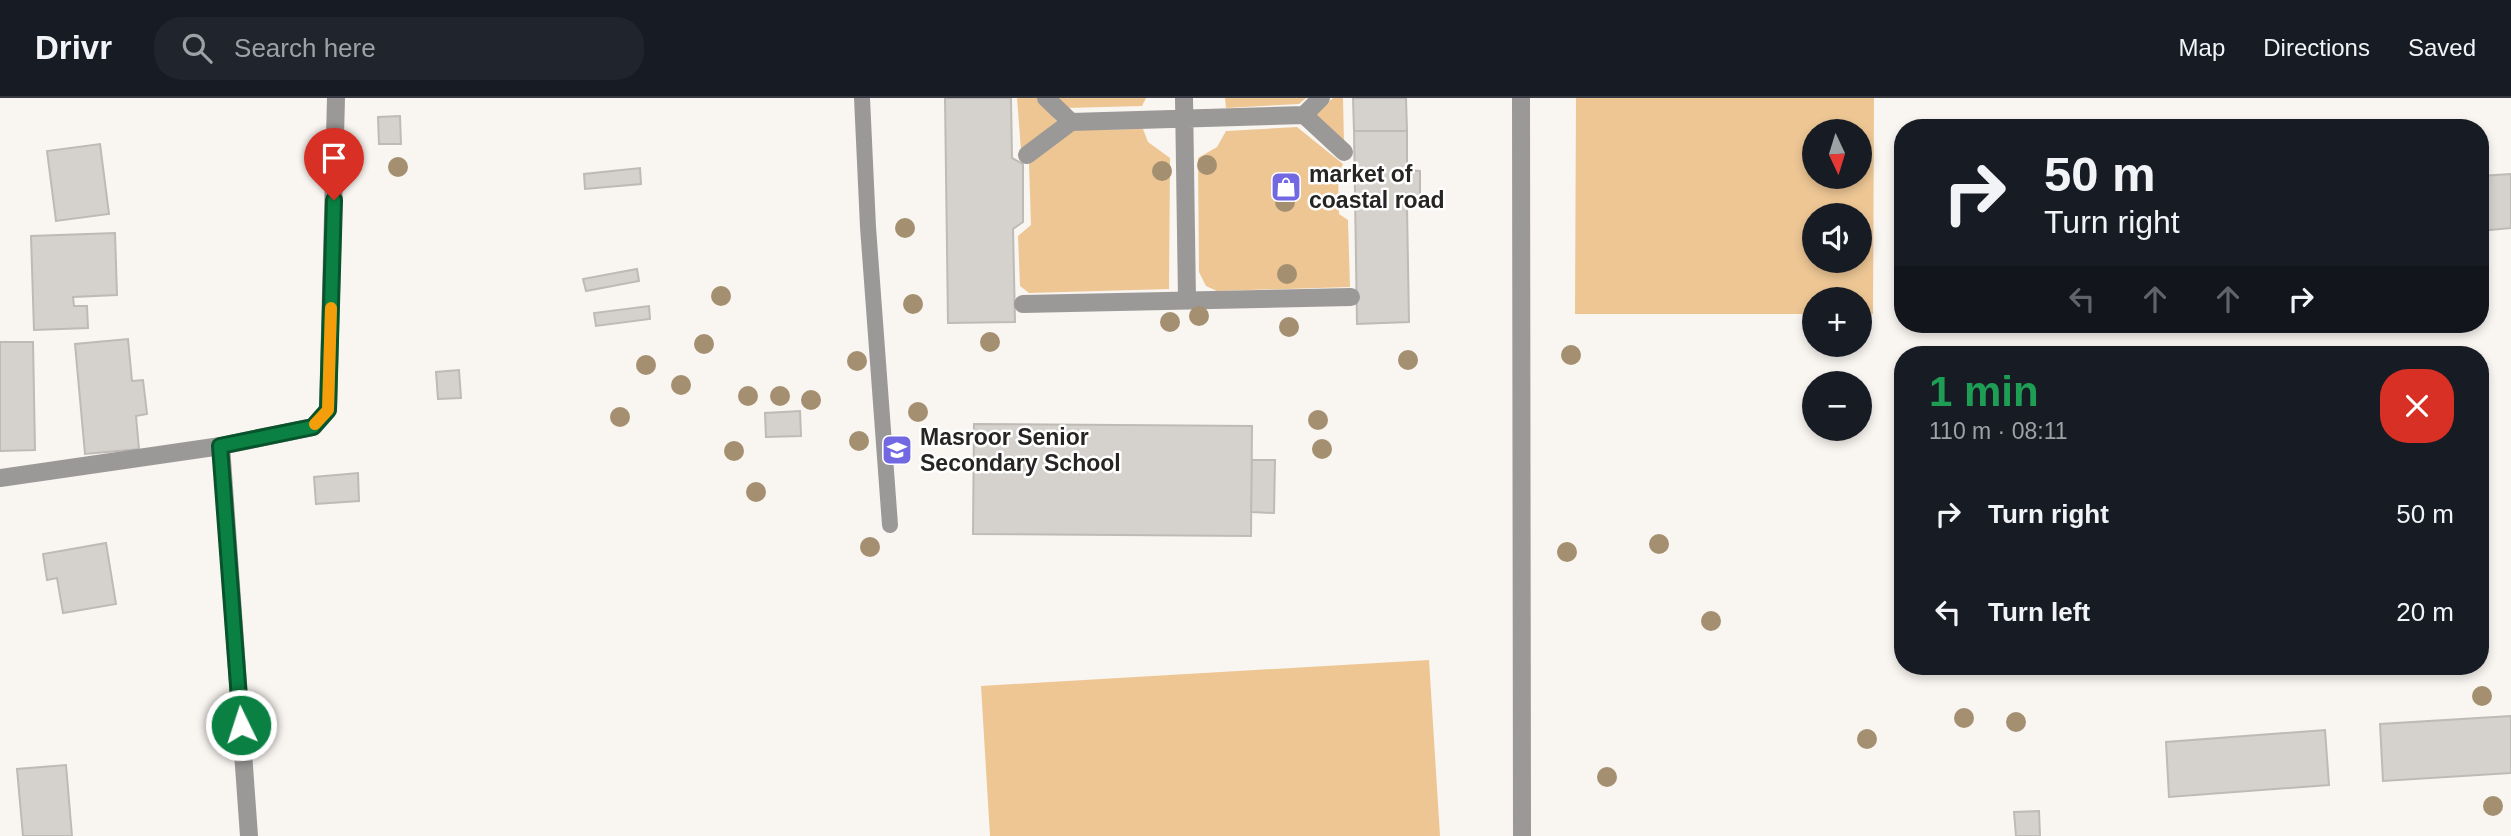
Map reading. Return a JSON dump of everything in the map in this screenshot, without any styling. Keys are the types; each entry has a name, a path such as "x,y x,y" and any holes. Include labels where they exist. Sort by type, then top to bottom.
{"street":[{"path":"0,478 220,446 313,427 328,410 336,98"},
{"path":"1046,98 1071,121"},
{"path":"1184,98 1187,300"},
{"path":"1027,155 1071,121 1304,115 1321,98"},
{"path":"1521,98 1522,836"},
{"path":"1304,115 1344,152"},
{"path":"1023,304 1351,297"},
{"path":"220,446 250,836"}],"lane":[{"path":"862,98 867,227 890,525"}],"shaded area":[{"path":"1017,98 1038,98 1057,122 1021,150"},
{"path":"1058,98 1146,98 1142,106 1067,108"},
{"path":"1225,98 1306,98 1299,104 1226,108"},
{"path":"1333,98 1343,98 1344,144 1312,117"},
{"path":"1576,98 1874,98 1873,314 1872,287 1802,287 1802,314 1575,314"},
{"path":"1297,127 1343,164 1338,175 1339,214 1348,220 1350,287 1217,291 1206,286 1199,272 1198,158 1217,147 1226,131"},
{"path":"1143,129 1148,142 1170,158 1169,289 1029,293 1020,286 1018,236 1031,225 1029,164 1070,130"},
{"path":"1429,660 1440,836 990,836 981,686"}],"building":[{"path":"945,98 1011,98 1012,158 1023,164 1023,222 1013,229 1015,322 948,323"},
{"path":"1353,98 1406,98 1407,131 1354,131"},
{"path":"400,116 401,144 379,144 378,117"},
{"path":"1354,131 1407,131 1407,170 1420,171 1420,207 1407,207 1409,322 1357,324"},
{"path":"100,144 109,214 56,221 47,151"},
{"path":"640,168 641,184 585,189 584,174"},
{"path":"2511,174 2511,228 2489,230 2489,175"},
{"path":"115,233 117,295 73,297 74,306 87,306 88,328 34,330 31,236"},
{"path":"637,269 639,281 586,291 583,279"},
{"path":"649,306 650,319 596,326 594,313"},
{"path":"128,339 132,381 143,380 147,414 136,416 139,449 85,454 75,344"},
{"path":"0,342 33,342 35,450 0,451"},
{"path":"459,370 461,398 438,399 436,372"},
{"path":"800,411 801,436 766,437 765,413"},
{"path":"974,424 1252,426 1251,536 973,534"},
{"path":"1252,460 1275,460 1274,513 1251,512"},
{"path":"358,473 359,501 316,504 314,477"},
{"path":"106,543 116,604 63,613 57,578 47,580 43,554"},
{"path":"2511,716 2511,773 2383,781 2380,724"},
{"path":"2325,730 2329,785 2169,797 2166,742"},
{"path":"66,765 72,836 23,836 17,769"},
{"path":"2039,811 2040,836 2016,836 2014,812"}],"slow traffic":[{"path":"315,424 328,410 331,308"}],"place":[{"name":"market of coastal road","path":"1286,187"},
{"name":"Masroor Senior Secondary School","path":"897,450"}],"route":[{"path":"241,725 220,446 313,427 328,410 334,200"}]}
